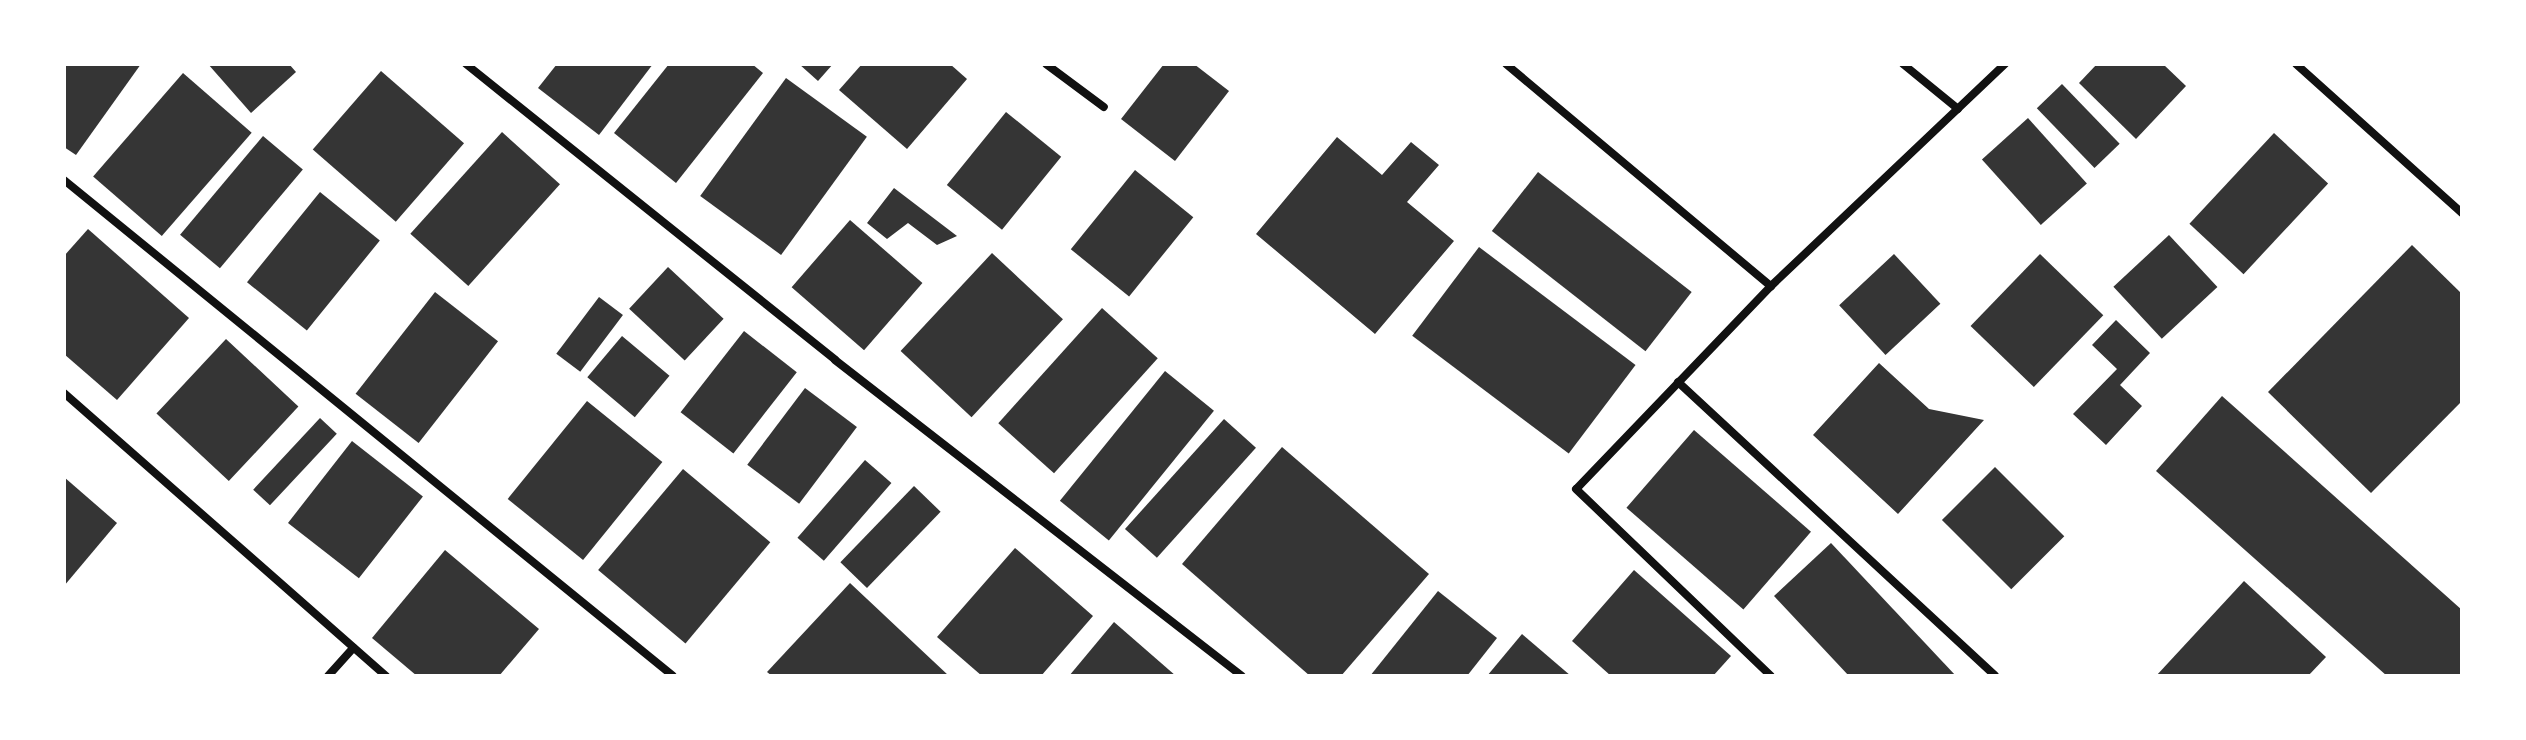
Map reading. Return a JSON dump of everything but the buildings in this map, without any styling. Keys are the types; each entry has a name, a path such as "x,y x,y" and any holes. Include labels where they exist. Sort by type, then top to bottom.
{"street":[{"path":"466,64 835,360 1242,676"},
{"path":"1046,64 1104,107"},
{"path":"1506,64 1771,286"},
{"path":"1903,64 1958,109"},
{"path":"1771,676 1576,489 1771,286 2005,64"},
{"path":"2296,64 2462,213"},
{"path":"64,180 673,676"},
{"path":"1678,382 1995,676"},
{"path":"64,393 386,676"},
{"path":"328,676 353,648"}]}
